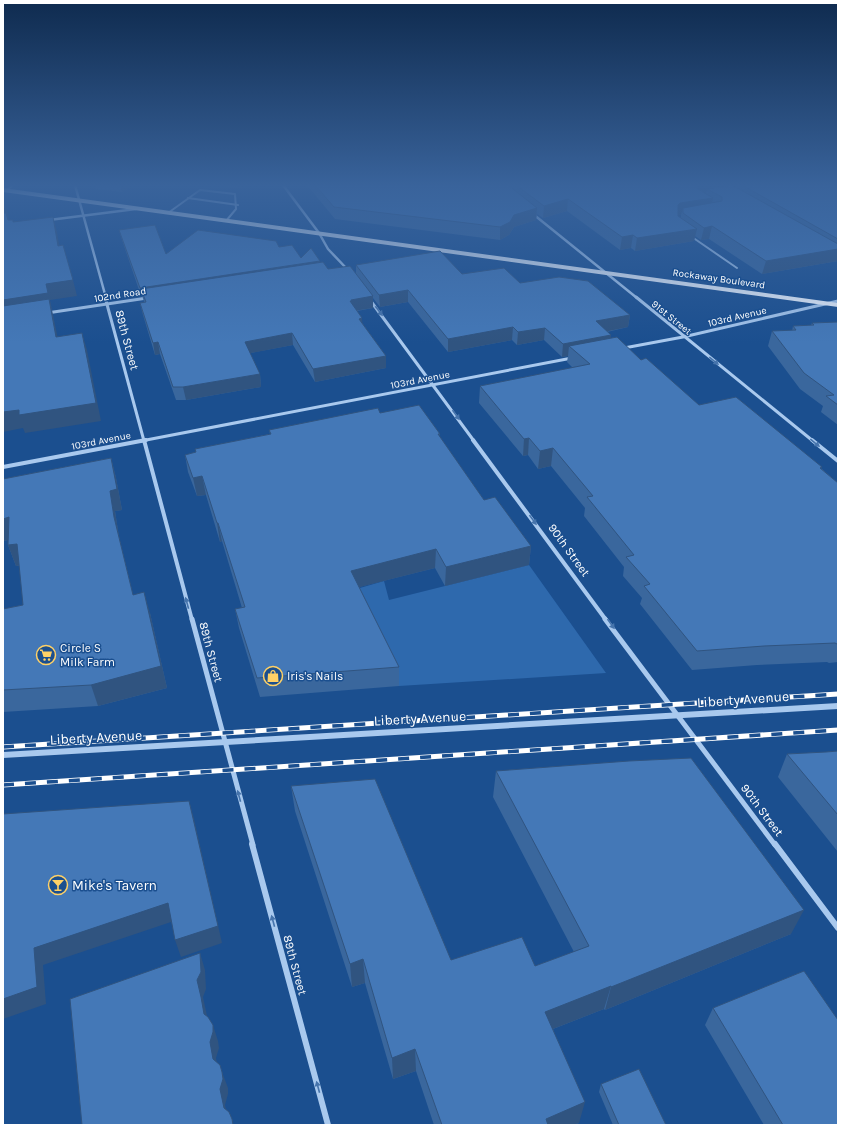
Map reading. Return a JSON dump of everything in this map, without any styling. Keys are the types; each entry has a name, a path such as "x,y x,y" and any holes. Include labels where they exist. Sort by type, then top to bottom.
{"main road":[{"name":"Rockaway Boulevard","path":"353,238 838,305"}],"street":[{"name":"89th Street","path":"89,238 328,1125"},
{"path":"322,238 328,249 352,275"},
{"name":"91st Street","path":"562,238 838,461"},
{"path":"431,254 452,251"},
{"path":"340,270 352,268"},
{"name":"90th Street","path":"366,294 678,716 838,928"},
{"name":"102nd Road","path":"42,314 149,297"},
{"name":"103rd Avenue","path":"617,350 684,337 838,301"},
{"name":"103rd Avenue","path":"3,467 579,357"},
{"name":"Liberty Avenue","path":"3,756 838,706"}],"lane":[{"path":"694,238 737,268"}],"shaded area":[{"path":"529,565 606,673 399,686 353,590 384,581 389,600"}],"building":[{"path":"3,238 57,238 58,246 63,245 73,280 46,284 48,293 3,300"},
{"path":"122,238 160,238 166,254 188,238 252,238 276,241 279,247 292,245 301,258 311,248 320,261 140,288"},
{"path":"730,238 827,238 838,244 838,249 766,261"},
{"path":"440,251 462,274 504,268 520,283 559,277 588,281 630,315 596,321 611,335 563,344 545,328 518,332 513,327 448,339 408,290 379,295 356,265"},
{"path":"323,262 328,269 350,266 373,296 350,301 362,318 359,319 386,356 313,369 292,333 245,342 260,374 183,387 173,387 158,342 153,343 140,303 146,302 141,289"},
{"path":"49,299 56,337 82,333 96,403 19,415 19,410 3,412 3,306"},
{"path":"838,322 838,405 826,396 834,395 804,373 772,331 796,330 793,326 814,325 812,323"},
{"path":"617,337 641,360 646,358 699,405 736,397 822,467 820,468 838,483 838,644 764,646 697,651 644,586 650,584 626,557 634,555 587,497 593,496 553,448 540,451 529,438 524,439 480,386 590,364 569,346"},
{"path":"419,405 484,500 495,497 531,546 446,567 436,549 351,571 399,667 257,678 235,609 245,607 218,523 202,476 193,478 185,455 196,452 195,449 271,434 269,430 378,408 380,413"},
{"path":"111,458 117,489 110,491 114,517 133,595 144,592 161,666 91,685 3,690 3,609 23,605 17,544 8,545 9,517 3,519 3,479"},
{"path":"838,751 838,815 787,754"},
{"path":"691,758 804,910 545,1012 585,1102 546,1119 548,1125 442,1125 415,1049 392,1058 363,959 350,964 291,786 375,779 451,960 522,937 535,966 589,946 496,771"},
{"path":"189,801 218,926 175,940 168,903 34,948 37,987 3,999 3,814"},
{"path":"200,953 201,972 197,980 204,1014 213,1025 213,1032 210,1042 213,1059 220,1065 223,1079 220,1089 224,1108 229,1112 233,1125 82,1125 70,999"},
{"path":"804,971 838,1020 838,1125 783,1125 713,1008"},
{"path":"639,1069 666,1125 619,1125 601,1084"}],"railway":[{"path":"3,747 838,694"},
{"path":"3,785 838,730"}],"place":[{"name":"Circle S Milk Farm","path":"46,655"},
{"name":"Iris's Nails","path":"273,676"},
{"name":"Mike's Tavern","path":"58,885"}]}
